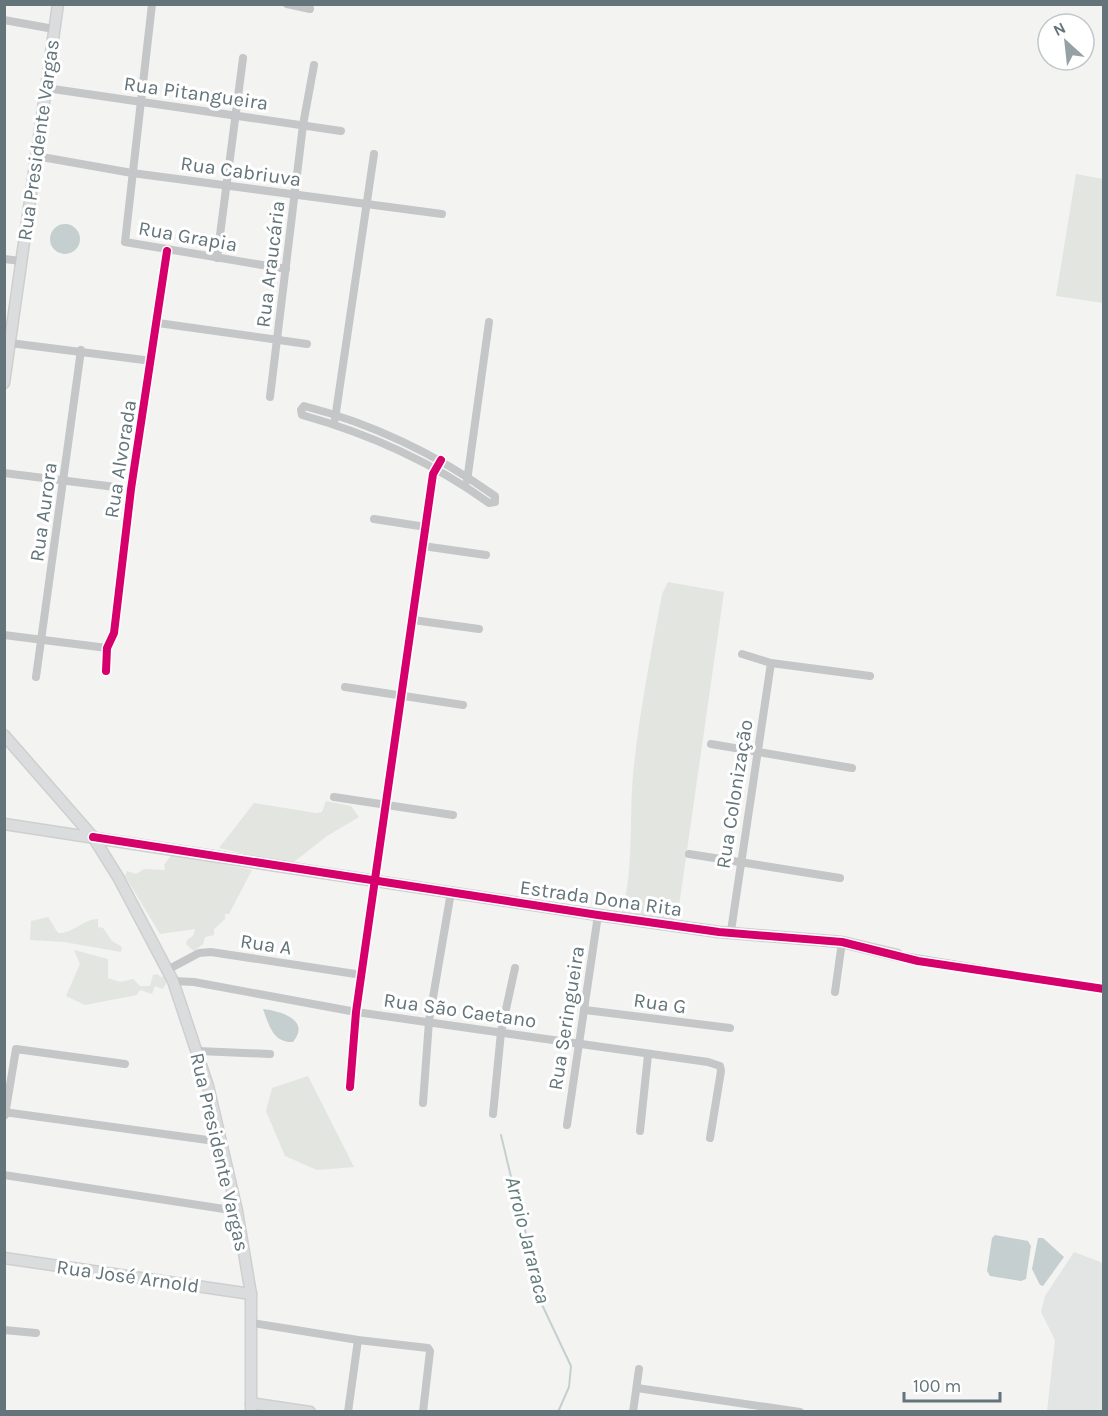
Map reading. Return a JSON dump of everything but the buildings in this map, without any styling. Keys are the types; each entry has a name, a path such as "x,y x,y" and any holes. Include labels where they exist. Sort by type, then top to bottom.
{"main road":[{"name":"Rua Presidente Vargas","path":"4,383 8,339 58,4"},
{"name":"Rua Presidente Vargas","path":"4,735 93,837 169,969 198,1052 222,1142 237,1211 251,1294 251,1407"},
{"name":"Estrada Dona Rita","path":"4,824 598,915 719,932 730,931 842,942 897,955"},
{"name":"Rua José Arnold","path":"4,1258 251,1294"},
{"path":"251,1407 310,1412"}],"street":[{"path":"132,173 152,4"},
{"path":"287,4 310,9"},
{"path":"4,20 54,28"},
{"path":"217,258 243,58"},
{"name":"Rua Araucária","path":"270,397 303,125 314,64"},
{"name":"Rua Pitangueira","path":"46,88 341,130"},
{"path":"333,424 374,154"},
{"name":"Rua Cabriuva","path":"36,156 132,173 442,214"},
{"name":"Rua Grapia","path":"132,173 123,238 128,244 286,269"},
{"name":"Rua Alvorada","path":"106,671 107,648 114,633 131,489 158,323 167,251"},
{"path":"4,259 21,261"},
{"path":"464,486 469,478 489,322"},
{"path":"158,323 307,344"},
{"path":"8,339 152,361"},
{"name":"Rua Aurora","path":"36,677 65,481 81,350"},
{"path":"304,406 336,415 388,434 441,460 495,496 495,502 489,503 436,469 384,442 302,415 301,410 304,406"},
{"path":"350,1088 356,1012 423,546 436,469 441,460"},
{"path":"4,473 131,489"},
{"path":"374,519 426,527"},
{"path":"423,546 486,555"},
{"path":"413,620 479,629"},
{"path":"4,635 107,648"},
{"path":"742,654 771,663 870,676"},
{"name":"Rua Colonização","path":"730,931 771,663"},
{"path":"345,687 463,705"},
{"path":"711,744 757,754 852,768"},
{"path":"334,796 453,815"},
{"path":"688,854 840,878"},
{"path":"423,1103 429,1021 450,892"},
{"name":"Rua Seringueira","path":"567,1125 598,915"},
{"path":"836,992 842,942"},
{"name":"Rua A","path":"169,969 199,953 211,952 362,975"},
{"name":"Estrada Dona Rita","path":"897,955 1104,989"},
{"path":"493,1114 501,1032 515,968"},
{"name":"Rua São Caetano","path":"173,981 194,982 356,1012 708,1062 720,1066 722,1071 710,1138"},
{"name":"Rua G","path":"585,1010 730,1028"},
{"path":"4,1117 14,1052 20,1048 125,1065"},
{"path":"198,1052 270,1054"},
{"path":"640,1131 648,1055"},
{"path":"5,1112 222,1142"},
{"path":"4,1175 237,1211"},
{"path":"252,1323 358,1340 421,1346 430,1351 423,1412"},
{"path":"4,1330 36,1333"},
{"path":"348,1412 358,1340"},
{"path":"633,1412 639,1369"},
{"path":"637,1388 800,1412"}],"shaded area":[{"path":"1076,174 1103,179 1103,303 1056,296"},
{"path":"65,224 76,228 80,239 76,250 65,254 54,250 50,239 54,228"},
{"path":"668,582 724,592 677,920 622,912 628,878 633,775 639,729 662,594"},
{"path":"326,801 351,806 359,817 327,836 290,865 219,848 254,803 316,813 322,812"},
{"path":"172,854 252,870 229,914 225,914 225,919 214,929 214,935 205,937 203,944 194,951 186,944 187,940 193,936 195,929 160,934 125,876 127,871 136,874 144,869 165,870 164,865"},
{"path":"48,917 58,933 98,919 98,927 103,928 112,941 122,947 121,952 64,942 30,940 31,921"},
{"path":"74,950 108,959 108,978 120,982 133,979 140,986 150,986 153,975 157,974 164,976 167,982 163,989 155,986 152,994 140,990 137,995 85,1005 66,996 80,964"},
{"path":"263,1009 278,1012 296,1022 298,1034 293,1042 286,1042 276,1036"},
{"path":"308,1076 354,1167 317,1170 285,1156 266,1111 272,1088"},
{"path":"995,1235 1028,1241 1031,1246 1026,1279 1021,1281 990,1276 987,1271 992,1238"},
{"path":"1038,1238 1043,1238 1064,1257 1043,1286 1040,1285 1032,1269"},
{"path":"1074,1252 1103,1263 1103,1411 1047,1411 1055,1340 1041,1312 1045,1296"}],"waterway":[{"name":"Arroio Jararaca","path":"501,1135 511,1177 519,1195 536,1292 571,1366 569,1387 558,1412"}],"cycle path":[{"path":"106,671 107,648 114,633 131,489 167,251"},
{"path":"350,1087 356,1012 433,474 441,460"},
{"path":"93,837 719,932 842,942 918,961 1104,989"}]}
